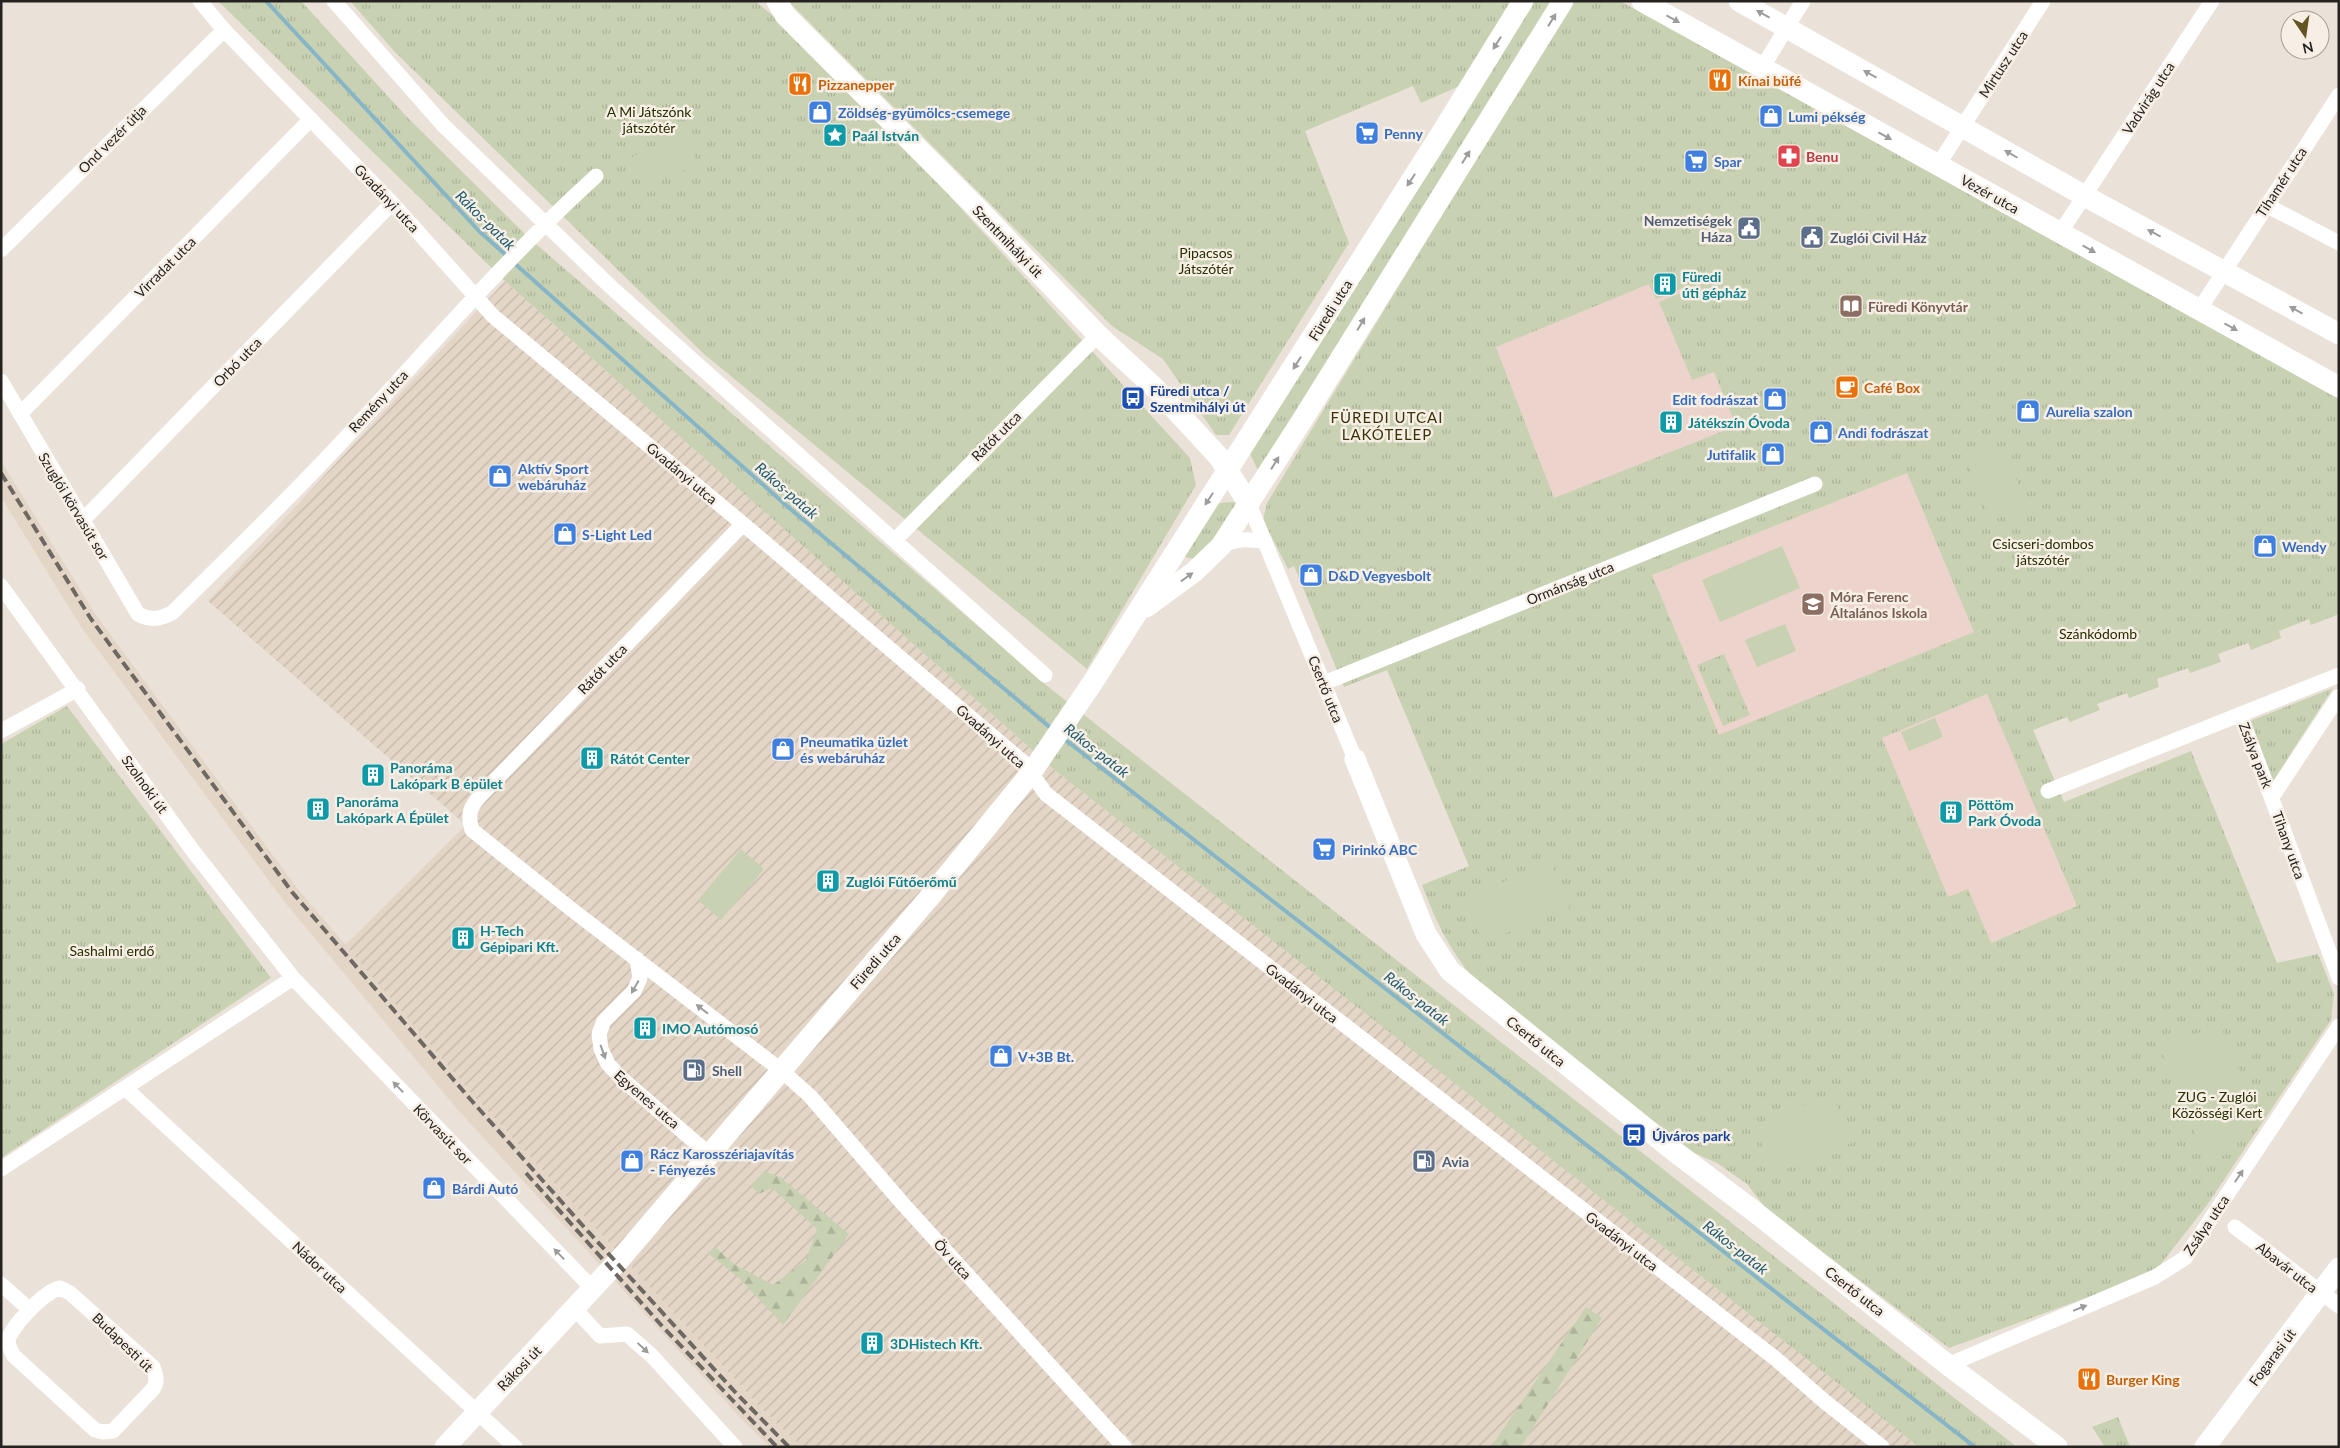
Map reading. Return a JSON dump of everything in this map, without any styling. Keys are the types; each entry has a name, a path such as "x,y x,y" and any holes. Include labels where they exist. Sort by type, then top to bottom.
{"street":[{"name":"Gvadányi utca","path":"200,1 224,30 392,203 493,316 743,524 1022,762 1046,794 1776,1359 1824,1401 1882,1447"},
{"path":"334,1 443,125 612,288 1045,675"},
{"name":"Szentmihályi út","path":"763,1 781,8 982,213 1098,335 1157,390 1219,457 1228,470"},
{"name":"Füredi utca","path":"593,1289 928,899 1031,773 1093,682 1439,137 1523,1"},
{"name":"Füredi utca","path":"1134,616 1194,572 1221,546 1563,1"},
{"name":"Vezér utca","path":"1642,1 2339,387"},
{"path":"1739,1 2084,195 2339,334"},
{"path":"1762,68 1803,1"},
{"name":"Mirtusz utca","path":"1938,165 2043,1"},
{"name":"Vadvirág utca","path":"2060,233 2212,1"},
{"name":"Ond vezér útja","path":"1,250 224,30"},
{"name":"Tihamér utca","path":"2199,310 2266,204 2339,95"},
{"name":"Virradat utca","path":"20,414 311,119"},
{"name":"Remény utca","path":"156,619 172,613 317,468 474,296 545,223 596,176"},
{"name":"Orbó utca","path":"82,521 392,203"},
{"path":"2266,204 2339,243"},
{"name":"Rátót utca","path":"896,540 1098,335"},
{"name":"Szuglói körvasút sor","path":"1,381 138,614 146,619 156,619"},
{"name":"Csertő utca","path":"1228,470 1249,504 1426,934 1450,971 1674,1151 1948,1365 2057,1447"},
{"name":"Ormánság utca","path":"1324,683 1815,484"},
{"name":"Rátót utca","path":"637,959 472,830 469,818 471,807 743,524"},
{"name":"Füredi utca","path":"1221,546 1248,538 1265,542"},
{"name":"Szolnoki út","path":"1,586 78,689 193,851 293,978"},
{"path":"2048,792 2339,675"},
{"path":"1,731 78,689"},
{"name":"Tihany utca","path":"2339,696 2272,797 2339,978"},
{"name":"Zsálya park","path":"2240,714 2272,797"},
{"path":"637,959 782,1071"},
{"name":"Egyenes utca","path":"637,959 640,978 634,992 604,1021 599,1034 601,1050 608,1064 622,1079 710,1155"},
{"path":"1,1169 293,978"},
{"name":"Körvasút sor","path":"293,978 593,1289"},
{"name":"Zsálya utca","path":"1948,1365 2155,1277 2185,1258 2339,1026"},
{"name":"Öv utca","path":"782,1071 810,1096 903,1204 1124,1447"},
{"name":"Nádor utca","path":"126,1088 515,1447"},
{"name":"Abavár utca","path":"2235,1227 2339,1306"},
{"name":"Fogarasi út","path":"2205,1447 2339,1268"},
{"path":"1,1284 30,1310"},
{"name":"Budapesti út","path":"58,1288 65,1290 153,1367 156,1376 155,1386 117,1429 108,1432 95,1430 14,1356 9,1346 10,1335 30,1310 49,1292 58,1288"},
{"name":"Rákosi út","path":"445,1447 593,1289"},
{"path":"575,1309 600,1336 628,1334 652,1356 735,1447"}],"shaded area":[{"path":"505,281 1057,772 1919,1447 1136,1447 1124,1433 1116,1447 802,1447 763,1410 474,1096 345,945 466,825 208,601"},
{"path":"1650,283 1680,289 1736,426 1554,498 1496,347"},
{"path":"1,461 96,615 297,888 474,1096 763,1410 802,1447 770,1447 747,1425 458,1110 283,900 81,627 1,497"},
{"name":"Móra Ferenc Általános Iskola","path":"1907,473 1974,632 1719,736 1652,575"},
{"path":"1988,694 2077,907 1942,963 1852,750"}],"green space":[{"path":"218,1 301,1 406,116 529,238 1046,685 2017,1447 1919,1447 1057,772 505,281"},
{"name":"A Mi Játszónk játszótér","path":"350,1 755,1 786,26 879,119 1190,458 1196,485 1087,669 704,354 394,51"},
{"name":"Pipacsos Játszótér","path":"788,1 1516,1 1464,84 1421,103 1413,86 1305,131 1349,243 1229,435 1216,435 1163,359 1112,326"},
{"path":"1532,1 1556,1 1259,473 1249,451"},
{"path":"1572,1 1620,1 2339,399 2339,614 2311,625 2309,619 2279,631 2281,638 2251,650 2248,643 2218,654 2221,662 2190,673 2188,668 2157,679 2159,687 2129,698 2127,693 2097,704 2100,710 2070,722 2067,717 2033,730 2064,802 2191,751 2277,963 2318,954 2334,994 2331,1020 2207,1205 2154,1273 1949,1348 1767,1210 1747,1184 1717,1163 1685,1149 1484,991 1473,978 1455,954 1434,915 1422,885 1469,866 1387,670 1344,687 1294,566 1288,569 1263,520 1267,503","holes":["1649,284 1656,299 1680,289 1681,293 1659,302 1692,380 1714,372 1736,426 1554,498 1496,347","1907,473 1974,632 1719,735 1652,575","1987,694 2077,906 1991,943 1968,889 1948,897 1882,738"]},
{"path":"685,136 697,165 643,187 631,157"},
{"path":"2003,447 2027,506 1991,521 1967,461"},
{"path":"1234,502 1239,507 1224,529 1194,559 1185,557 1185,550 1212,508 1220,503"},
{"path":"1782,546 1800,588 1720,622 1702,580"},
{"path":"1785,624 1796,651 1757,667 1745,640"},
{"path":"1724,654 1750,715 1723,726 1697,665"},
{"path":"2333,688 2273,781 2250,721"},
{"name":"Sashalmi erdő","path":"67,706 271,978 1,1158 1,744"},
{"path":"1935,718 1943,737 1909,751 1901,732"},
{"path":"741,849 764,869 721,920 698,900"},
{"path":"1551,862 1570,907 1483,942 1465,898"},
{"name":"ZUG - Zuglói Közösségi Kert","path":"2220,1024 2256,1112 2225,1156 2202,1152 2160,1048"},
{"path":"1832,1094 1852,1143 1774,1174 1754,1125"},
{"path":"764,1171 780,1177 849,1234 783,1325 739,1278 708,1253 715,1247 734,1264 773,1285 806,1260 817,1229 772,1188 759,1194 751,1186"},
{"path":"1586,1307 1602,1318 1521,1447 1491,1447"},
{"path":"2118,1417 2130,1447 2105,1447 2092,1427"}],"waterway":[{"name":"Rákos-patak","path":"266,1 479,231 508,257"},
{"name":"Rákos-patak","path":"513,262 788,507 1052,729"},
{"name":"Rákos-patak","path":"1063,738 1975,1447"}],"railway":[{"path":"1,473 91,619 292,892 471,1100 584,1227 736,1393 789,1447"},
{"path":"526,1173 662,1326 777,1447"}],"place":[{"name":"Kínai büfé","path":"1720,80"},
{"name":"Pizzanepper","path":"800,84"},
{"name":"Zöldség-gyümölcs-csemege","path":"820,112"},
{"name":"Lumi pékség","path":"1771,116"},
{"name":"Penny","path":"1367,133"},
{"name":"Paál István","path":"835,135"},
{"name":"Benu","path":"1789,156"},
{"name":"Spar","path":"1696,161"},
{"name":"Nemzetiségek Háza","path":"1749,228"},
{"name":"Zuglói Civil Ház","path":"1812,237"},
{"name":"Füredi úti gépház","path":"1665,284"},
{"name":"Füredi Könyvtár","path":"1851,306"},
{"name":"Café Box","path":"1847,387"},
{"name":"Füredi utca / Szentmihályi út","path":"1133,398"},
{"name":"Edit fodrászat","path":"1775,399"},
{"name":"Aurelia szalon","path":"2028,411"},
{"name":"Játékszín Óvoda","path":"1671,422"},
{"name":"Andi fodrászat","path":"1821,432"},
{"name":"Jutifalik","path":"1773,454"},
{"name":"Aktív Sport webáruház","path":"500,476"},
{"name":"S-Light Led","path":"565,534"},
{"name":"Wendy","path":"2265,546"},
{"name":"D&D Vegyesbolt","path":"1311,575"},
{"name":"Móra Ferenc Általános Iskola","path":"1813,604"},
{"name":"Pneumatika üzlet és webáruház","path":"783,749"},
{"name":"Rátót Center","path":"592,758"},
{"name":"Panoráma Lakópark B épület","path":"373,775"},
{"name":"Panoráma Lakópark A Épület","path":"318,809"},
{"name":"Pöttöm Park Óvoda","path":"1951,812"},
{"name":"Pirinkó ABC","path":"1324,849"},
{"name":"Zuglói Fűtőerőmű","path":"828,881"},
{"name":"H-Tech Gépipari Kft.","path":"463,938"},
{"name":"IMO Autómosó","path":"645,1028"},
{"name":"V+3B Bt.","path":"1001,1056"},
{"name":"Shell","path":"694,1070"},
{"name":"Újváros park","path":"1634,1135"},
{"name":"Rácz Karosszériajavítás - Fényezés","path":"632,1161"},
{"name":"Avia","path":"1424,1161"},
{"name":"Bárdi Autó","path":"434,1188"},
{"name":"3DHistech Kft.","path":"872,1343"},
{"name":"Burger King","path":"2089,1379"}],"district":[{"name":"FÜREDI UTCAI LAKÓTELEP","path":"1387,426"}],"park label":[{"name":"Csicseri-dombos játszótér","path":"2043,552"},
{"name":"Szánkódomb","path":"2098,633"}]}
